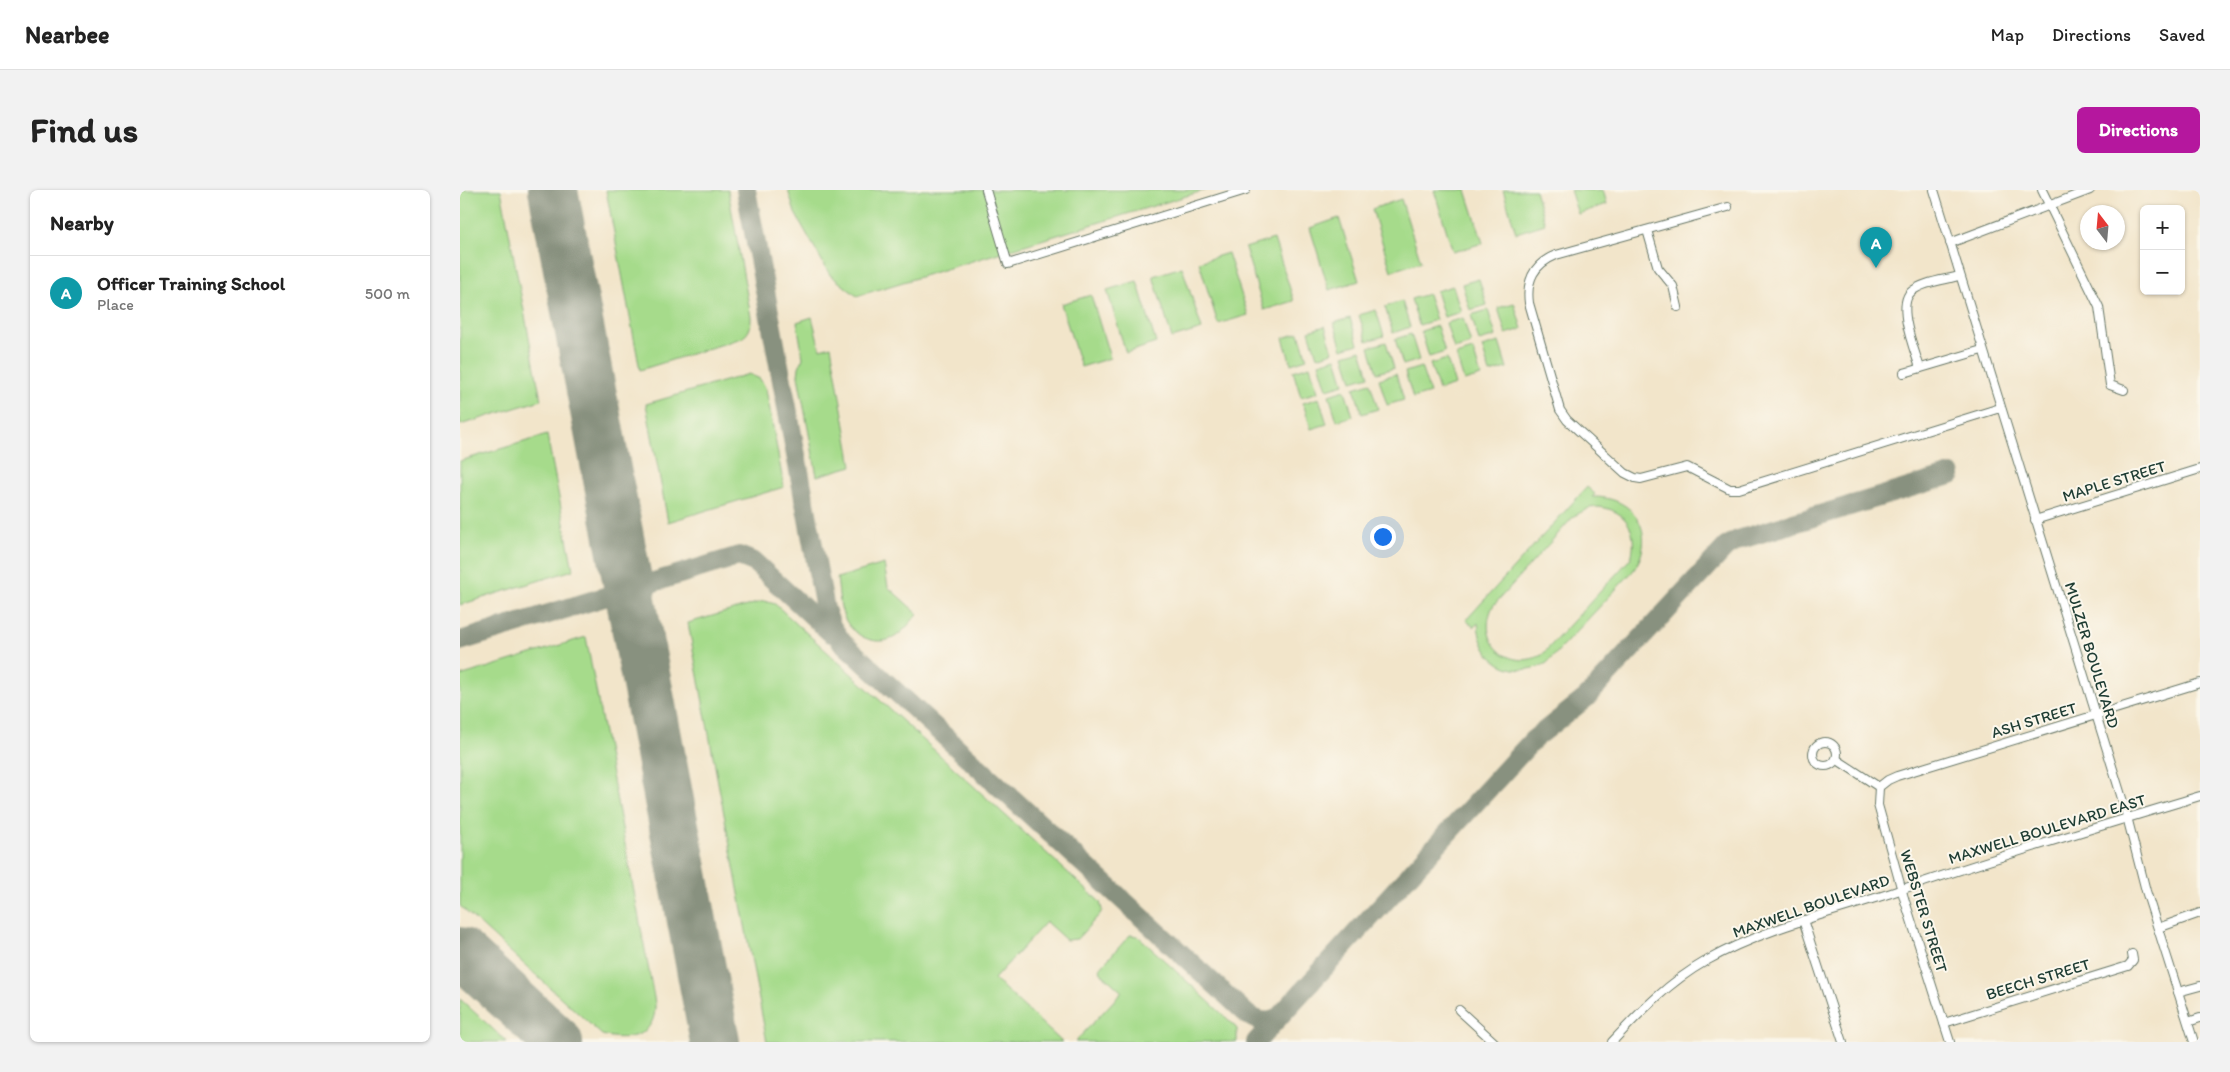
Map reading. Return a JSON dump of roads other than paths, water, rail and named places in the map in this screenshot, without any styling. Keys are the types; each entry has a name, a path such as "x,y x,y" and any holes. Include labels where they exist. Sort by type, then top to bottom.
{"street":[{"path":"986,190 1008,264 1246,190"},
{"name":"MULZER BOULEVARD","path":"1934,190 2194,1042"},
{"path":"2042,190 2048,206 2099,307 2110,385 2124,390"},
{"path":"1950,243 2090,190"},
{"path":"1728,207 1547,259 1534,270 1528,286 1529,302 1563,415 1619,468 1631,476 1647,478 1687,467 1730,489 1738,488 2000,408"},
{"path":"1647,230 1658,268 1673,286 1678,307"},
{"path":"1920,368 1906,316 1905,300 1911,292 1919,287 1960,276"},
{"path":"1904,373 1982,350"},
{"name":"MAPLE STREET","path":"2035,520 2200,468"},
{"name":"ASH STREET","path":"1878,787 1897,776 2200,683"},
{"path":"1836,759 1878,787"},
{"name":"WEBSTER STREET","path":"1878,787 1878,805 1950,1042"},
{"name":"MAXWELL BOULEVARD EAST","path":"1902,889 2200,796"},
{"name":"MAXWELL BOULEVARD","path":"1612,1042 1646,1005 1706,961 1762,935 1902,889"},
{"path":"2158,928 2200,913"},
{"path":"1803,920 1843,1042"},
{"name":"BEECH STREET","path":"1944,1023 2128,966 2133,960 2132,954"},
{"path":"2178,992 2200,986"},
{"path":"1459,1010 1494,1042"},
{"path":"2188,1022 2200,1018"}],"place":[{"name":"Officer Training School","path":"1876,268"}]}
